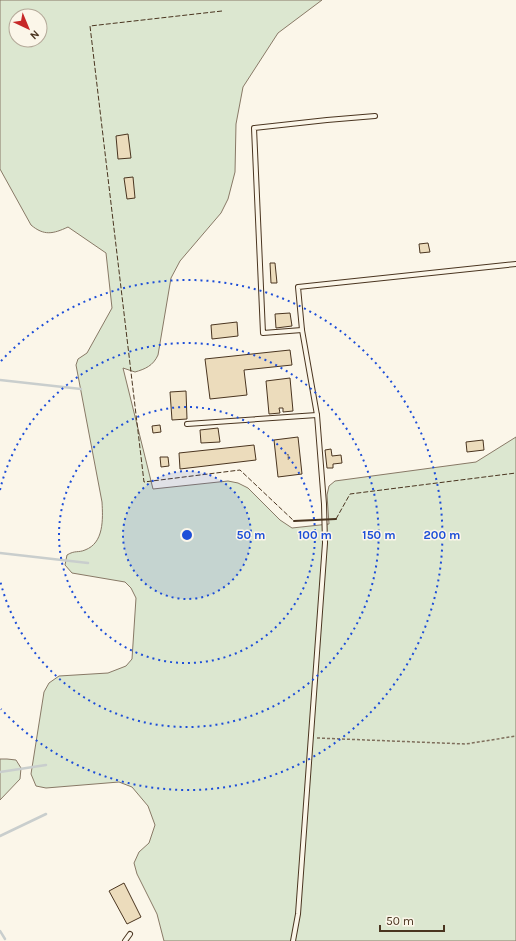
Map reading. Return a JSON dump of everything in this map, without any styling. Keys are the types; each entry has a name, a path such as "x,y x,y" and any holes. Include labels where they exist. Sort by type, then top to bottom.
{"lane":[{"path":"302,330 263,333 254,128 375,116"},
{"path":"293,941 298,914 325,543 324,504 317,415 302,330 298,287 516,264"},
{"path":"187,424 317,415"},
{"path":"125,941 130,934"}],"path":[{"path":"311,738 466,744 516,736"}],"green space":[{"path":"0,0 322,0 278,33 243,87 236,124 235,172 228,199 221,213 180,261 171,278 158,355 156,359 142,370 135,372 123,368 153,489 228,481 238,483 248,488 280,520 292,528 329,524 327,495 329,486 335,481 476,462 516,437 516,941 164,941 157,914 137,874 134,863 139,852 149,843 155,825 148,806 132,787 119,782 46,788 36,786 31,774 44,692 49,683 59,676 108,673 126,666 132,659 136,598 131,588 125,582 72,573 65,565 67,555 85,550 96,542 102,523 102,502 76,365 78,359 87,353 112,308 106,253 68,227 49,233 40,231 31,225 0,169"},
{"path":"0,759 16,760 21,768 20,779 0,800"}],"building":[{"path":"128,134 131,158 118,159 116,136"},
{"path":"133,177 135,198 127,199 124,178"},
{"path":"428,243 430,252 420,253 419,244"},
{"path":"270,263 275,263 277,283 271,283"},
{"path":"290,313 292,326 276,328 275,314"},
{"path":"237,322 238,336 212,339 211,325"},
{"path":"290,350 292,365 244,370 247,395 210,399 205,359"},
{"path":"290,378 293,411 283,412 283,408 279,408 280,413 269,414 266,381"},
{"path":"186,391 187,419 172,420 170,392"},
{"path":"160,425 161,432 153,433 152,426"},
{"path":"218,428 220,442 201,443 200,430"},
{"path":"298,437 302,474 278,477 274,440"},
{"path":"483,440 484,450 467,452 466,442"},
{"path":"254,445 256,460 180,469 179,453"},
{"path":"331,449 332,456 341,455 342,463 333,464 333,468 327,468 325,450"},
{"path":"160,457 168,457 169,466 161,467"},
{"path":"124,883 141,917 127,924 109,891"}],"waterway":[{"path":"0,380 81,389"},
{"path":"0,553 88,563"},
{"path":"0,772 46,765"},
{"path":"0,836 46,814"},
{"path":"0,931 5,939"}],"fence":[{"path":"222,11 90,26 144,482 240,470 294,521"},
{"path":"336,519 350,494 516,473"}],"wall":[{"path":"294,521 336,519"}]}
